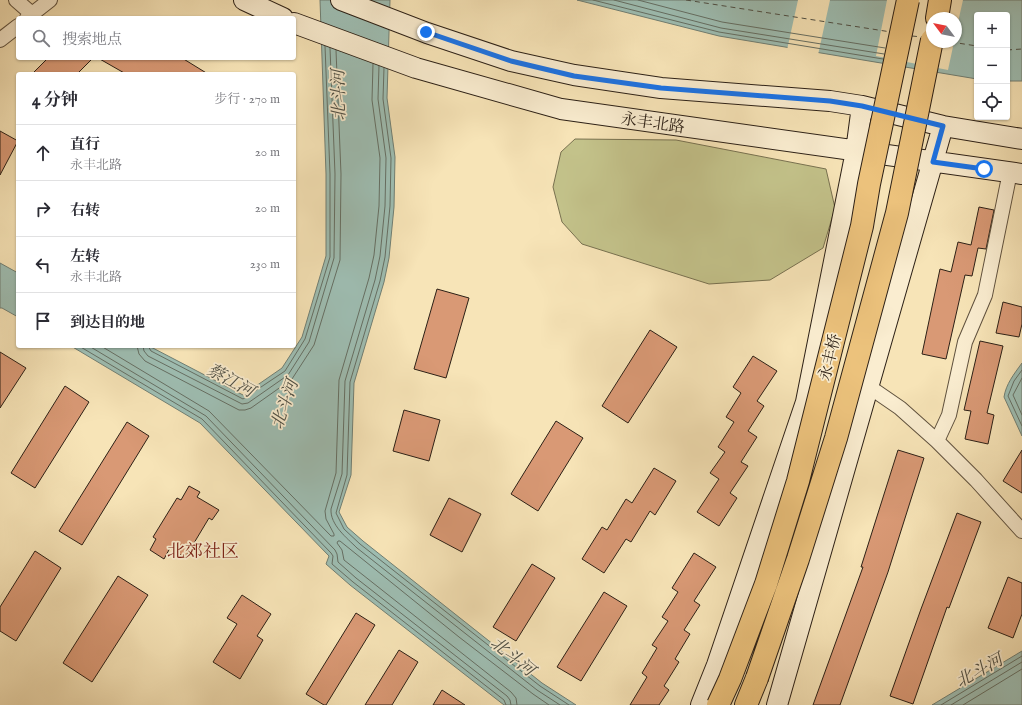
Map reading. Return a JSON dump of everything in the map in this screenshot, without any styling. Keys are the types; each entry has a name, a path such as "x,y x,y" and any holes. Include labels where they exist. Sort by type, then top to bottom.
{"main road":[{"path":"244,0 279,16"},
{"path":"341,0 426,32 511,61 574,76 661,88 830,101 862,106 943,126 1022,139"},
{"name":"永丰桥","path":"718,705 730,679 766,584 798,481 862,226 869,184 908,0"},
{"path":"938,12 940,0"},
{"name":"永丰北路","path":"296,24 416,68 561,109 1016,173"},
{"name":"永丰桥","path":"746,705 798,559 836,438 897,213 930,48"},
{"path":"701,705 720,657 806,402 856,151 862,106"},
{"path":"777,705 943,126"}],"street":[{"path":"16,0 30,16 50,0"},
{"path":"0,40 16,28"},
{"path":"937,441 949,415 965,342 985,295 1016,173"},
{"path":"868,386 900,408 937,441 976,480 1022,531"}],"shaded area":[{"path":"575,139 676,140 826,169 835,208 823,248 770,280 709,284 582,244 562,222 553,187 561,152"}],"water":[{"name":"北斗河","path":"320,0 390,0 387,98 395,157 394,207 389,258 384,282 354,383 351,475 339,512 347,527 363,541 542,683 576,705 504,705 350,585 326,564 329,556 200,423 74,348 153,348 243,395 282,368 302,337 326,256 326,174"},
{"path":"577,0 1022,0 1022,81 1010,81 1010,12 974,12 974,78 719,36"},
{"path":"0,263 16,272 16,316 0,308"},
{"path":"1022,363 1022,436 1004,397 1008,383"},
{"path":"1022,651 1022,705 932,705"}],"pier":[{"path":"798,0 830,0 818,55 787,50"},
{"path":"887,0 963,0 960,12 926,12 926,48 953,48 948,70 876,56"}],"building":[{"path":"46,60 91,60 79,72 34,72"},
{"path":"102,60 185,60 205,72 122,72"},
{"path":"0,131 16,140 16,145 0,175"},
{"path":"979,207 994,210 986,249 978,248 972,276 965,275 946,359 922,354 940,269 951,272 958,242 971,245"},
{"path":"437,289 469,298 446,378 414,369"},
{"path":"1003,302 1022,307 1022,324 1019,337 996,333"},
{"path":"650,330 677,347 628,423 602,406"},
{"path":"980,341 1003,346 987,413 994,415 988,444 965,439 971,411 964,410"},
{"path":"0,352 26,368 0,408"},
{"path":"753,356 777,371 757,401 764,406 748,431 757,437 741,462 748,466 730,493 737,498 719,526 697,512 719,479 710,473 725,452 718,447 734,422 726,417 741,393 733,387"},
{"path":"65,386 89,402 35,488 11,473"},
{"path":"404,410 440,420 429,461 393,451"},
{"path":"556,421 583,438 538,511 511,494"},
{"path":"127,422 149,436 82,545 59,531"},
{"path":"898,450 924,458 888,572 840,705 813,705 863,567 861,567"},
{"path":"1022,450 1022,493 1003,481"},
{"path":"654,468 676,481 655,515 650,511 631,542 626,539 604,573 582,559 602,527 607,530 626,499 632,503"},
{"path":"189,486 200,492 197,497 219,510 212,520 209,518 185,558 170,548 164,559 150,550 156,539 153,537 177,498 181,500"},
{"path":"449,498 481,514 462,552 430,535"},
{"path":"957,513 981,522 949,608 947,607 913,704 890,696"},
{"path":"35,551 61,568 16,641 0,631 0,607"},
{"path":"694,553 716,567 694,601 700,605 684,630 690,634 675,659 679,662 664,686 669,690 659,705 630,705 647,677 642,673 657,648 652,645 668,621 662,617 678,592 672,588"},
{"path":"532,564 555,578 516,641 493,627"},
{"path":"118,576 148,595 92,682 63,663"},
{"path":"1008,577 1022,583 1022,614 1013,638 988,628"},
{"path":"604,592 627,606 581,681 557,667"},
{"path":"242,595 271,614 257,636 263,640 240,679 213,662 237,624 227,618"},
{"path":"356,613 375,625 326,705 324,705 306,694"},
{"path":"399,650 418,662 392,705 365,705"},
{"path":"442,690 465,705 433,705"}],"ferry route":[{"path":"686,0 891,32"},
{"path":"912,36 922,37"},
{"path":"962,44 974,46"},
{"path":"1010,50 1022,49"}],"district":[{"name":"北郊社区","path":"203,551"}],"route":[{"path":"426,32 511,61 574,76 661,88 830,101 862,106 943,126 933,162 984,169"}],"water label":[{"name":"蔡江河","path":"231,380"}]}
